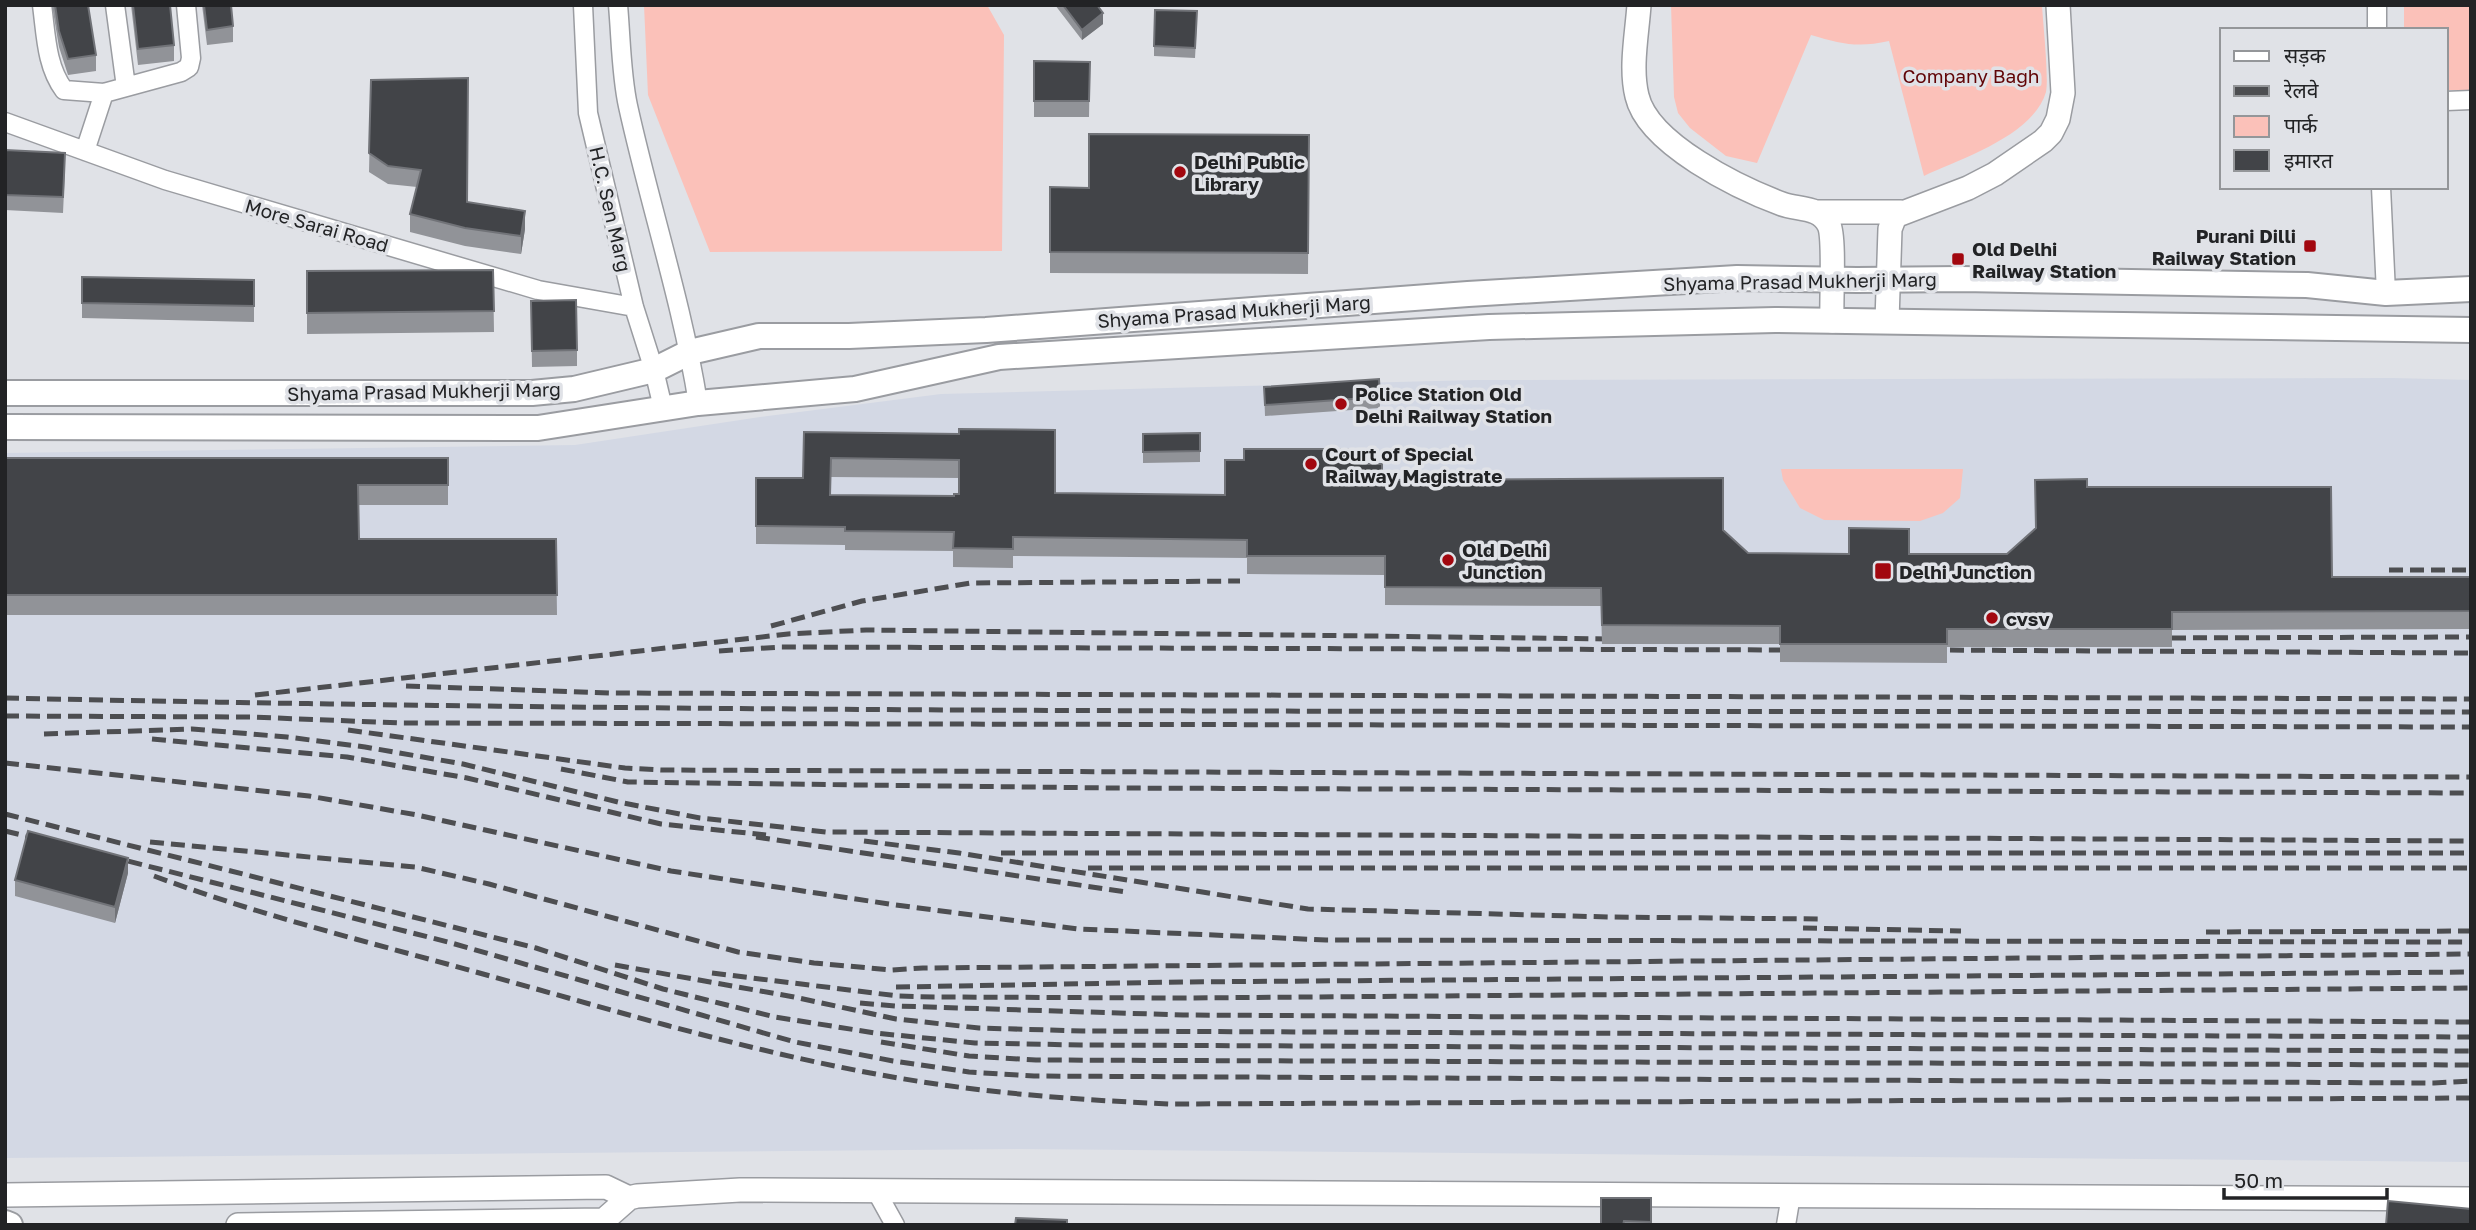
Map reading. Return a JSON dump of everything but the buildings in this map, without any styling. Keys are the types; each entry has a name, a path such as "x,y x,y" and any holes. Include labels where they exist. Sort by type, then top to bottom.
{"main road":[{"name":"Shyama Prasad Mukherji Marg","path":"5,393 532,393 574,389 654,370 690,352 759,336 849,336 986,330 1468,294 1724,279 1961,279 2306,285 2386,293 2471,289"},
{"name":"Shyama Prasad Mukherji Marg","path":"5,427 538,428 698,403 855,389 999,357 1489,327 1775,320 2471,330"}],"street":[{"path":"42,5 52,71 64,90 104,93 181,72 189,66 191,58 186,5"},
{"path":"115,5 126,88"},
{"name":"H.C. Sen Marg","path":"583,5 588,113 634,307 663,408"},
{"path":"618,5 627,104 690,352 698,403"},
{"path":"1639,5 1634,82 1641,110 1676,146 1708,169 1785,205 1816,212 1901,212"},
{"path":"1887,321 1893,218 1901,212 1977,183 2018,159 2051,133 2058,119 2063,93 2058,5"},
{"path":"2377,5 2377,28"},
{"path":"85,151 104,93"},
{"path":"2448,101 2471,100"},
{"name":"More Sarai Road","path":"5,122 165,180 538,290 634,307"},
{"path":"2381,189 2386,293"},
{"path":"1816,212 1824,217 1831,230 1832,321"},
{"path":"5,1195 606,1187 629,1198 740,1190 875,1189 2471,1199"},
{"path":"603,1222 606,1187"},
{"path":"875,1189 895,1225"},
{"path":"1786,1225 1791,1195"},
{"path":"238,1225 603,1222 629,1198"}],"shaded area":[{"path":"1475,380 2471,380 2471,1162 1018,1149 5,1158 5,453 575,445 760,417 941,394"}],"green space":[{"path":"644,5 987,5 1004,35 1002,251 710,252 648,95"},
{"name":"Company Bagh","path":"1671,5 2042,5 2046,92 2039,108 2012,133 1976,153 1924,176 1889,41 1850,44 1811,35 1757,163 1726,156 1690,128 1678,113 1674,97"},
{"path":"2404,5 2471,5 2471,90 2448,90 2448,28 2404,28"},
{"path":"1781,469 1963,469 1960,498 1943,513 1920,521 1824,520 1800,508 1783,480"}],"railway":[{"path":"2389,570 2471,570"},
{"path":"771,626 862,601 971,583 1240,581"},
{"path":"255,695 788,634 866,630 1619,639"},
{"path":"2151,638 2471,637"},
{"path":"719,651 781,647 1800,650"},
{"path":"1929,650 2471,653"},
{"path":"406,686 612,693 2471,699"},
{"path":"5,698 930,710 2471,712"},
{"path":"5,716 250,717 402,723 2471,727"},
{"path":"44,734 192,729 287,737 463,764 618,802 700,818 826,832 2471,841"},
{"path":"348,730 625,768 661,770 2471,777"},
{"path":"152,739 347,757 467,778 661,824 766,835"},
{"path":"5,763 309,796 417,815 671,871 1078,929 1326,940 2471,942"},
{"path":"561,769 628,782 862,785 2471,793"},
{"path":"5,814 536,948 663,989 775,1017 875,1033 975,1043 2471,1051"},
{"path":"5,831 47,841"},
{"path":"756,837 1126,892"},
{"path":"864,841 959,853 1308,909 1818,919"},
{"path":"150,842 415,867 489,884 738,952 814,963 892,970 2471,954"},
{"path":"1001,853 2471,853"},
{"path":"108,856 448,942 795,1042 969,1072 1034,1076 2434,1083 2471,1081"},
{"path":"1088,868 2471,868"},
{"path":"154,876 317,928 734,1043 887,1076 1029,1095 1171,1104 2471,1098"},
{"path":"1803,928 1961,931"},
{"path":"2206,932 2471,931"},
{"path":"615,965 794,997 896,1019 979,1028 1083,1031 2471,1037"},
{"path":"896,987 1183,982 2471,972"},
{"path":"712,973 898,996 934,997 1181,998 2471,988"},
{"path":"860,1003 1183,1015 2471,1022"},
{"path":"881,1042 969,1056 1036,1060 2471,1065"}],"place":[{"name":"Delhi Public Library","path":"1180,172"},
{"name":"Purani Dilli Railway Station","path":"2310,246"},
{"name":"Old Delhi Railway Station","path":"1958,259"},
{"name":"Police Station Old Delhi Railway Station","path":"1341,404"},
{"name":"Court of Special Railway Magistrate","path":"1311,464"},
{"name":"Old Delhi Junction","path":"1448,560"},
{"name":"Delhi Junction","path":"1883,571"},
{"name":"cvsv","path":"1992,618"}]}
